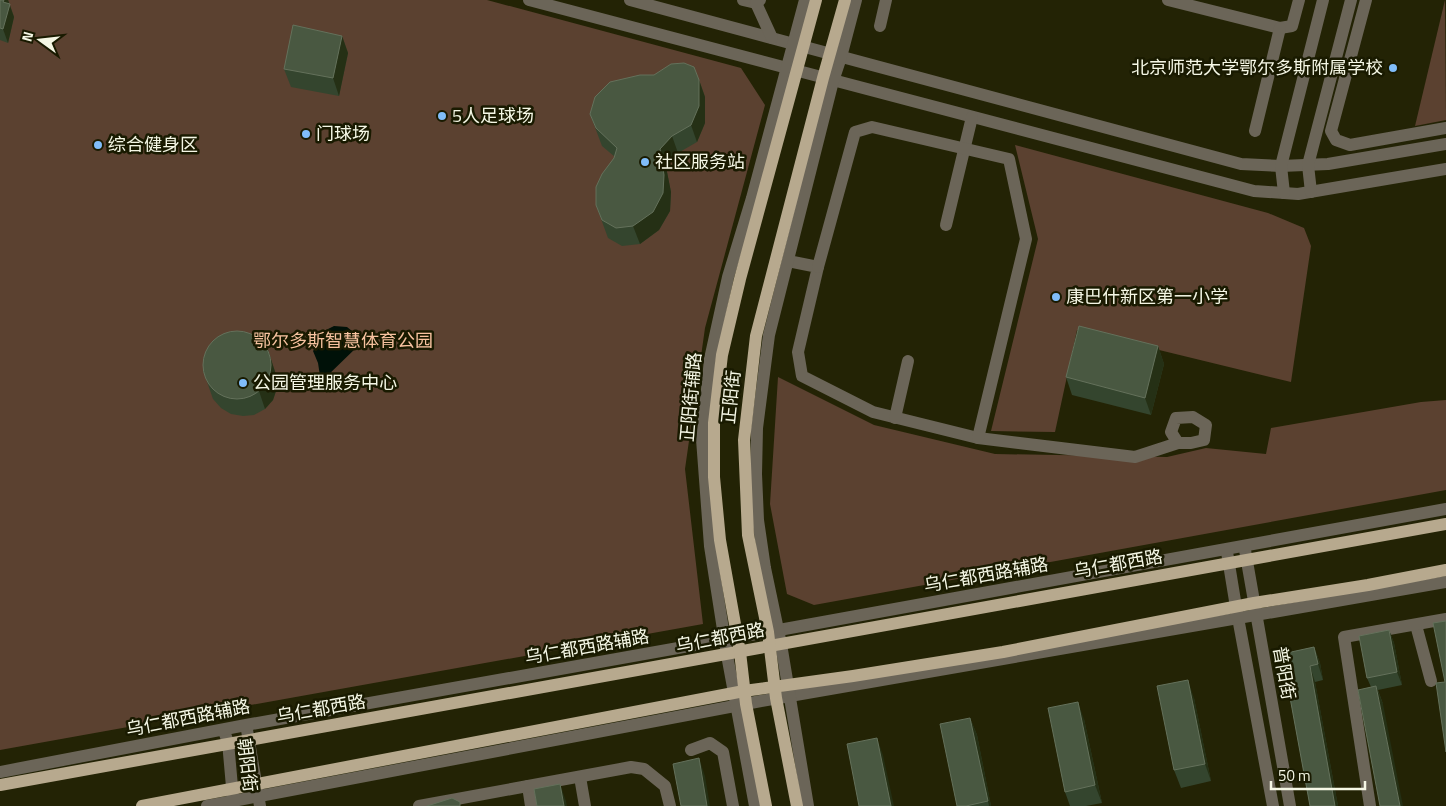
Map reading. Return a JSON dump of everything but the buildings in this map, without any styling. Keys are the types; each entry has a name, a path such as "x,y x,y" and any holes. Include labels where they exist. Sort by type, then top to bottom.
{"main road":[{"path":"739,692 740,652 731,639 714,477 715,413 722,355 791,70 798,45 816,0"},
{"name":"正阳街","path":"797,806 773,631 748,535 744,440 756,336 836,55 844,0"},
{"name":"乌仁都西路","path":"0,784 228,742 249,740 727,655 1228,556 1446,524"},
{"path":"142,806 258,796 739,692 782,692 1237,612 1446,570"},
{"path":"741,705 766,806"}],"street":[{"path":"529,0 1254,190 1298,194 1446,169"},
{"path":"632,0 1241,164 1281,166 1328,164 1446,144"},
{"path":"743,0 758,2 772,38"},
{"path":"798,45 805,0"},
{"path":"836,55 856,0"},
{"path":"880,26 886,0"},
{"path":"1168,0 1280,28 1292,26 1299,0"},
{"path":"1284,193 1281,166 1323,0"},
{"path":"1311,192 1308,165 1351,0"},
{"path":"1366,0 1331,131 1336,140 1350,145 1446,128"},
{"path":"1255,131 1280,28"},
{"path":"773,631 758,520 757,428 770,335 828,79"},
{"path":"946,225 972,117"},
{"path":"978,438 1026,238 1009,159 872,127 856,132 818,267 798,352 802,376 873,412 978,438 1135,457 1178,443"},
{"path":"788,261 818,267"},
{"path":"895,418 908,361"},
{"path":"1245,553 1446,509"},
{"name":"普阳街","path":"1245,553 1290,806"},
{"name":"乌仁都西路辅路","path":"0,772 224,729 773,631 1228,556"},
{"name":"普阳街","path":"1228,556 1272,806"},
{"path":"1255,608 1446,582"},
{"path":"1370,806 1344,637 1446,619"},
{"path":"1416,624 1431,682"},
{"path":"731,639 727,655 739,692 755,806"},
{"path":"258,796 741,705 782,692 808,806"},
{"name":"朝阳街","path":"246,725 258,796"},
{"name":"朝阳街","path":"224,729 228,742 233,798"},
{"path":"691,750 710,744 723,752 733,806"},
{"path":"420,806 473,801 528,786 631,767 644,768 664,786 670,806"},
{"path":"580,777 585,806"},
{"path":"528,786 531,806"},
{"path":"207,806 233,798"}],"green space":[{"name":"鄂尔多斯智慧体育公园","path":"0,0 487,0 741,68 765,105 705,328 685,469 703,624 0,750"},
{"path":"1445,0 1446,120 1415,126"},
{"path":"1015,145 1268,213 1304,228 1311,246 1291,382 1077,330 1055,432 991,431 1038,239"},
{"path":"778,377 874,425 995,454 1167,457 1206,448 1266,454 1271,428 1421,402 1446,400 1446,490 814,605 787,594 770,504"}],"shaded area":[{"path":"334,326 347,327 357,335 357,347 325,378 320,376 318,363 313,351 324,331"}],"place":[{"name":"北京师范大学鄂尔多斯附属学校","path":"1393,68"},
{"name":"5人足球场","path":"442,116"},
{"name":"门球场","path":"306,134"},
{"name":"综合健身区","path":"98,145"},
{"name":"社区服务站","path":"645,162"},
{"name":"康巴什新区第一小学","path":"1056,297"},
{"name":"公园管理服务中心","path":"243,383"}]}
